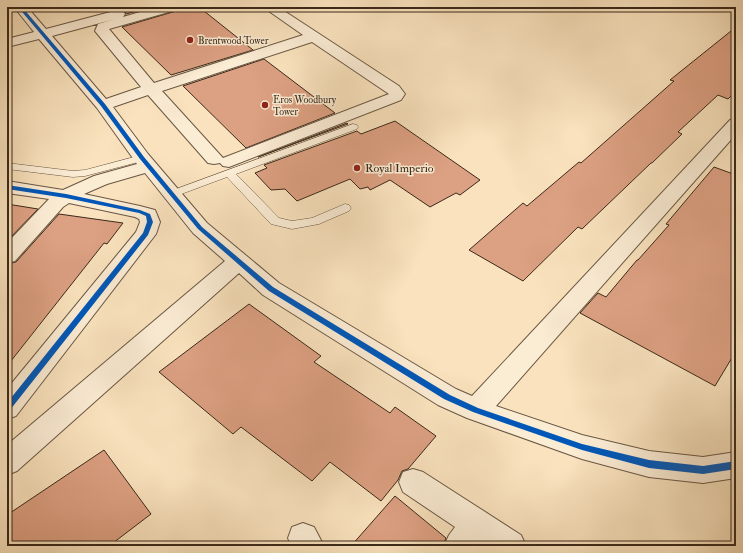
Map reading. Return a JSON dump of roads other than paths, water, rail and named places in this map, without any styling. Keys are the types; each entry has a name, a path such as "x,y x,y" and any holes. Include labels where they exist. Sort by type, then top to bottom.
{"street":[{"path":"20,7 103,105 145,162 200,228 271,289 447,397 476,410 582,447 649,464 704,470 735,467"},
{"path":"75,12 98,7"},
{"path":"7,43 146,7"},
{"path":"171,7 108,25 102,29 151,88 224,164 357,113 395,97 397,94 394,89 269,7"},
{"path":"103,105 312,36"},
{"path":"476,410 736,124"},
{"path":"7,256 56,203 66,196 77,189 145,162"},
{"path":"7,187 66,196 140,212 148,215 150,222 146,234 7,408"},
{"path":"7,462 239,261"},
{"path":"413,482 468,535 510,546"}],"lane":[{"path":"172,194 224,164 353,127"},
{"path":"7,166 73,174 145,162"},
{"path":"224,164 275,221 292,225 315,221 345,208"}],"place":[{"name":"Brentwood Tower","path":"190,40"},
{"name":"Eros Woodbury Tower","path":"265,105"},
{"name":"Royal Imperio","path":"357,168"}]}
